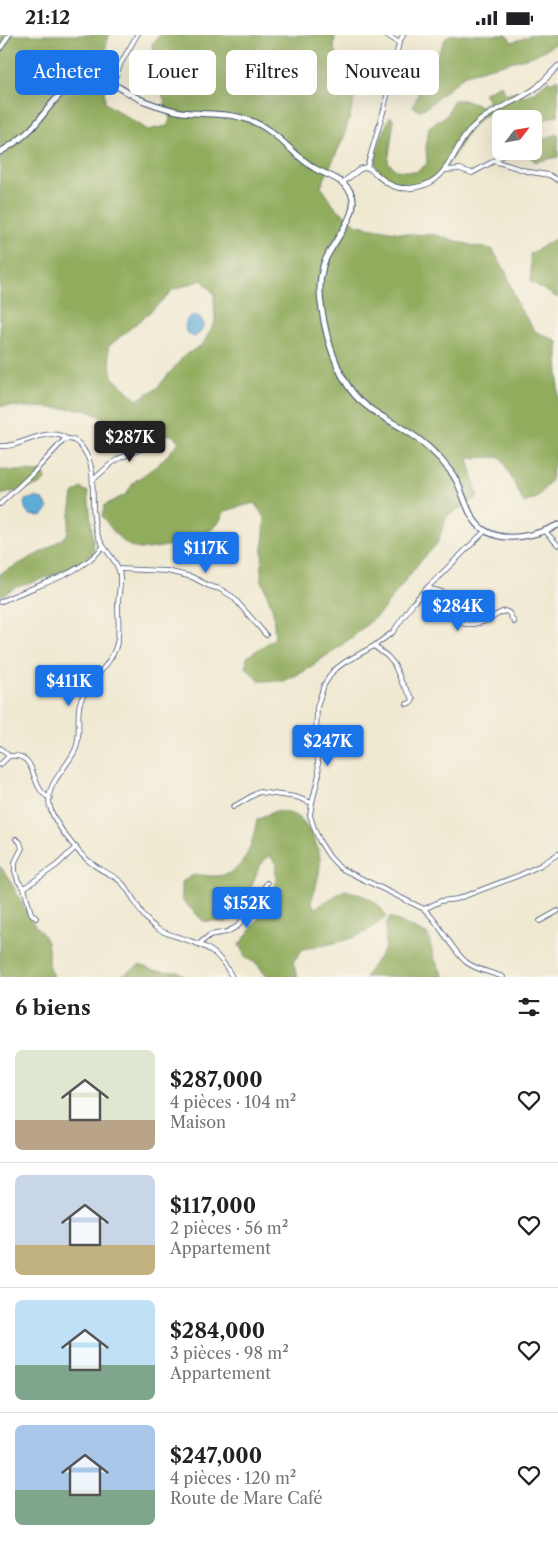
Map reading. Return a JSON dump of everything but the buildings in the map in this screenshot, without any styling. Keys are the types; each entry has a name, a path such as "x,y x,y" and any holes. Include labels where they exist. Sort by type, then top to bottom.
{"main road":[{"path":"119,86 144,101 159,106 182,112 234,116 260,124 313,167 342,183 352,194 354,208 323,265 319,293 322,315 337,368 347,387 362,403 421,441 451,471 475,521 485,531 510,537 526,536 558,525"},
{"path":"0,152 13,144 32,127 61,95"}],"street":[{"path":"0,49 9,35"},
{"path":"119,68 137,35"},
{"path":"387,35 399,43"},
{"path":"368,167 399,43 403,35"},
{"path":"342,183 360,169 368,167 376,171 389,185 403,189 416,188 428,184 446,170 477,123 536,88 558,66"},
{"path":"446,170 460,169 472,173 494,161 530,172 549,175 558,180"},
{"path":"0,446 6,447 23,440 54,434 76,441 85,453 91,466 94,521 103,547 119,569 119,633 117,645 106,665 89,686 81,700 79,706 79,739 75,750 56,781 50,797 51,807 57,821 76,847 91,863 123,884 144,916 156,928 214,951 222,958 232,977"},
{"path":"0,504 34,472 56,447 67,439"},
{"path":"93,480 120,458 162,440"},
{"path":"485,531 413,603 392,632 374,646 333,671 324,685 316,707 319,774 310,815 314,828 329,856 340,868 424,909 432,916 456,951 467,963 503,977"},
{"path":"545,531 558,545"},
{"path":"0,602 80,568 103,547"},
{"path":"119,569 167,571 192,577 209,586 220,589 233,597 266,635"},
{"path":"427,588 443,592 450,597 457,620 460,623 470,624 486,621 504,611 509,613 514,622"},
{"path":"374,646 394,664 402,683 413,699 412,702 407,704"},
{"path":"1,749 9,756 21,756 27,761 32,768 41,791 50,797"},
{"path":"0,765 9,756"},
{"path":"233,807 259,792 296,797 312,803"},
{"path":"16,839 20,842 22,848 15,862 15,871 18,881 24,888 31,913 36,918"},
{"path":"24,888 56,865 76,847"},
{"path":"424,909 441,901 457,899 520,875 558,855"},
{"path":"199,944 210,935 227,932 238,926 267,883"},
{"path":"540,921 558,911"}],"green space":[{"path":"0,35 109,35 105,50 15,50 15,95 105,95 105,103 147,130 167,126 170,119 163,95 216,95 216,50 153,50 152,44 160,35 335,35 335,50 327,50 327,95 352,95 354,100 344,137 321,186 333,205 357,225 407,234 436,235 477,247 492,249 506,272 517,304 535,331 558,342 558,444 551,480 537,498 524,503 501,457 468,458 478,497 447,516 437,544 418,564 381,612 354,636 305,671 284,681 259,681 246,667 247,657 275,638 273,611 261,578 265,518 254,503 225,511 214,528 196,537 151,549 130,546 112,530 102,516 105,505 125,495 135,481 158,465 179,442 172,435 126,429 84,409 0,406","holes":["202,280 214,294 215,322 203,344 184,356 157,388 137,400 112,377 108,347 173,290"]},
{"path":"450,35 507,35 512,42 530,35 558,35 558,43 533,56 466,74 428,106 419,111 413,106 418,95 439,95 439,52 446,38"},
{"path":"558,79 558,115 542,120 542,110 492,110 492,113 477,122 444,169 433,179 420,184 401,185 388,180 377,169 377,153 390,116 394,120 388,162 396,170 416,172 427,164 426,148 429,127 448,114 453,100 463,100 481,106 489,102 484,93 501,85 505,94 516,91 524,97 536,91 549,80 550,83"},
{"path":"558,134 558,157 535,162 533,160 542,160 543,139"},
{"path":"558,237 558,298 531,282 530,254"},
{"path":"0,470 43,472 46,479 40,485 0,495"},
{"path":"81,488 88,492 94,552 74,567 16,587 0,596 0,574 47,549 67,535 73,494"},
{"path":"275,811 290,813 299,818 308,828 318,847 320,869 311,902 315,908 345,890 375,902 386,917 360,935 336,943 303,949 293,962 297,977 267,977 257,964 246,958 239,945 275,897 276,864 269,855 259,867 248,896 227,922 203,921 182,900 182,882 191,876 225,875 234,871 245,857 253,839 257,820"},
{"path":"0,866 32,921 46,940 48,945 48,963 54,977 0,977"},
{"path":"390,917 428,935 434,958 444,977 365,977 385,948 386,925"},
{"path":"140,965 155,971 179,972 185,977 119,977"}],"water":[{"path":"191,316 199,316 204,324 200,333 194,337 186,332 185,326 187,319"},
{"path":"35,497 43,501 47,506 48,509 42,516 30,515 25,508 25,500"}]}
